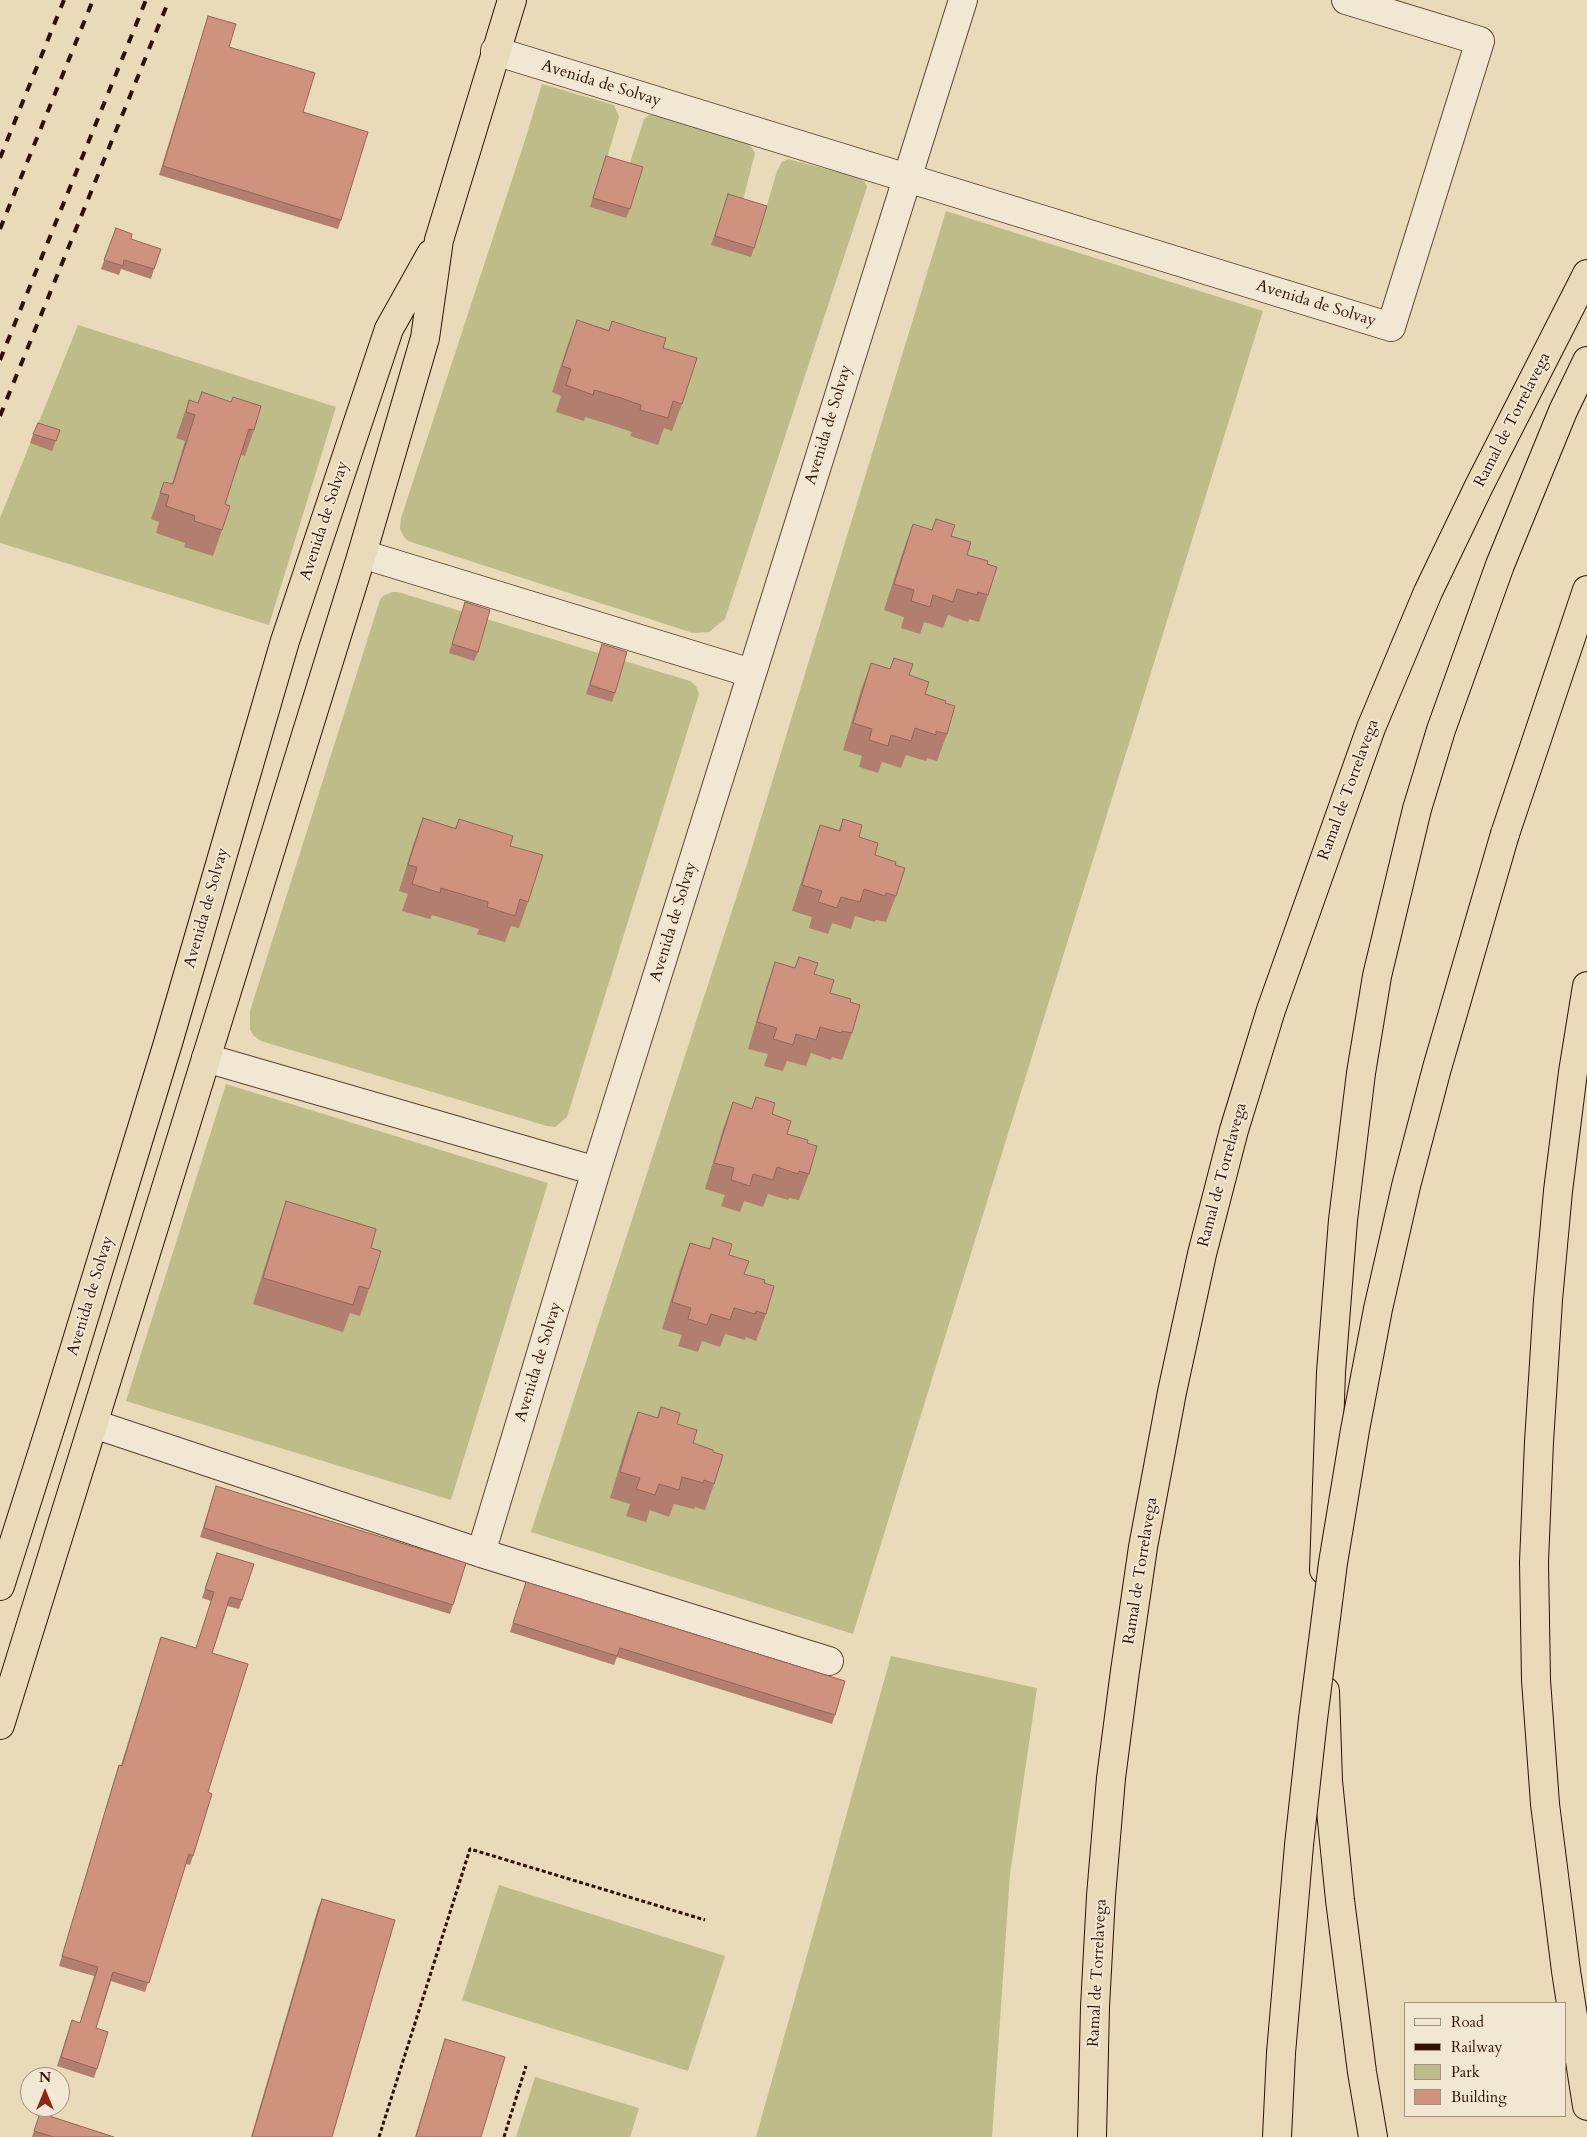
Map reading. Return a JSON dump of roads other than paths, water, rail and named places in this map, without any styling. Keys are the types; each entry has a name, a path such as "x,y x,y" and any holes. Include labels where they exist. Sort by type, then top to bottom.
{"highway":[{"name":"Avenida de Solvay","path":"0,1725 362,554 425,338 439,240 512,0"},
{"name":"Avenida de Solvay","path":"0,1586 168,1043 285,641 389,329 439,240"},
{"name":"Ramal de Torrelavega","path":"1092,2137 1095,2007 1101,1896 1111,1778 1125,1671 1143,1547 1172,1392 1202,1254 1234,1130 1274,1001 1371,728 1428,592 1479,486 1587,274"},
{"path":"1373,2137 1362,2072 1338,1880 1328,1781 1324,1676 1324,1541 1331,1372 1344,1211 1361,1073 1377,976 1417,809 1441,730 1500,565 1563,411 1587,361"},
{"path":"1277,2137 1281,2052 1299,1845 1313,1719 1333,1563 1355,1430 1378,1309 1406,1186 1437,1068 1505,834 1587,590"},
{"path":"1587,986 1570,1092 1550,1280 1538,1442 1534,1562 1536,1680 1545,1804 1566,1972 1587,2106"}],"street":[{"name":"Avenida de Solvay","path":"481,1552 596,1172 963,0"},
{"name":"Avenida de Solvay","path":"495,51 1391,327 1480,41 1346,0"},
{"path":"362,554 751,673"},
{"path":"206,1058 596,1172"},
{"path":"94,1424 481,1552 829,1661"}],"railway":[{"path":"0,158 64,0"},
{"path":"0,229 93,0"},
{"path":"0,360 146,0"},
{"path":"0,416 169,0"}]}
